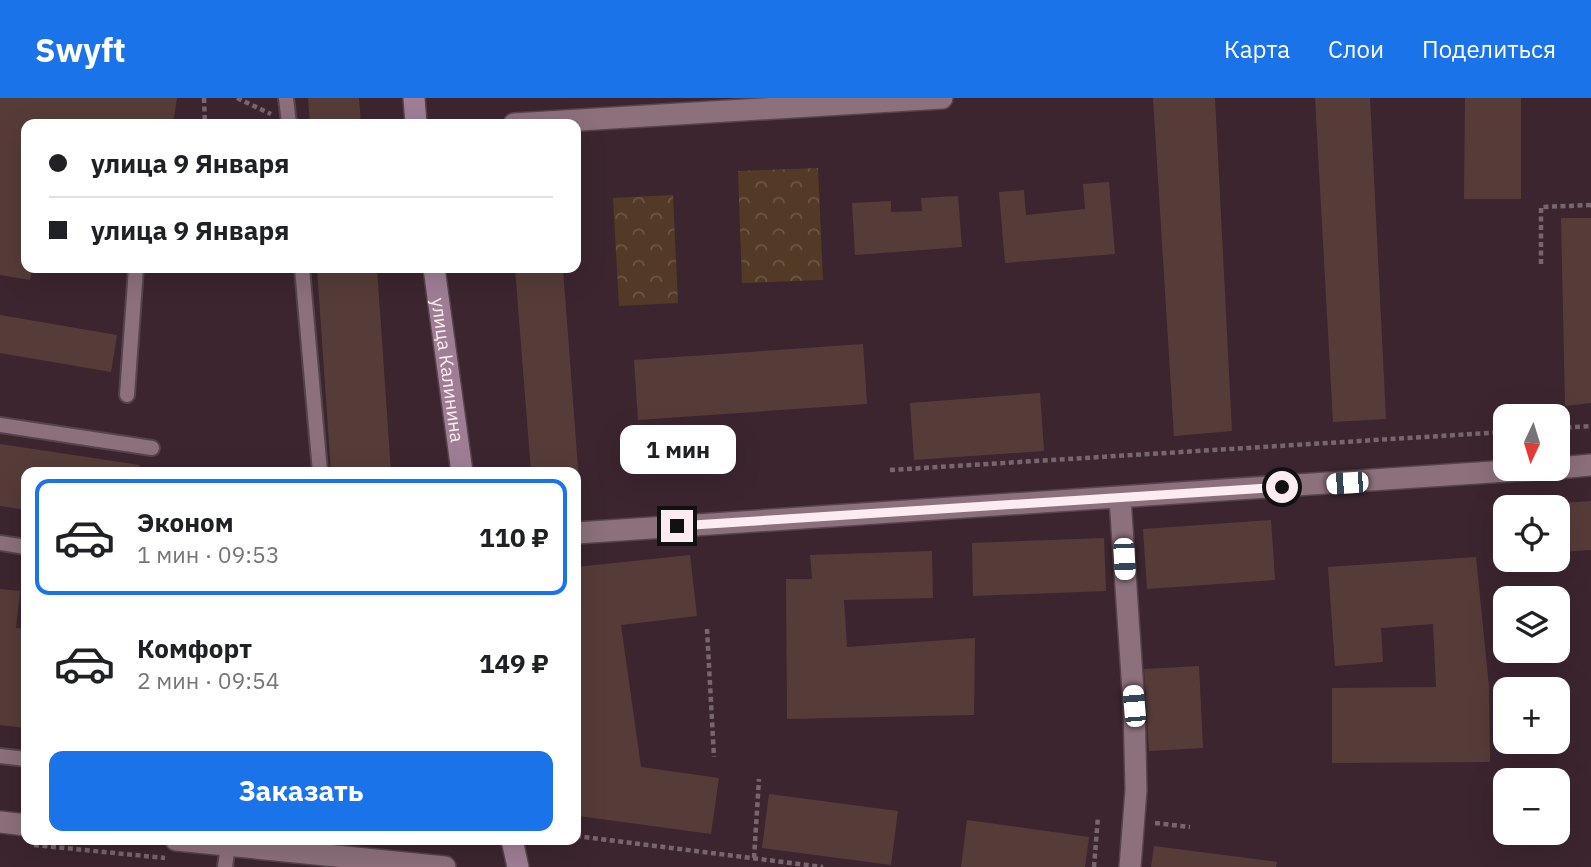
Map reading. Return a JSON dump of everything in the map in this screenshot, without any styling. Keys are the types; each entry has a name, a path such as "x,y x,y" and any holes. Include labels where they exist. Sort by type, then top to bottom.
{"main road":[{"path":"414,98 416,119"},
{"name":"улица Калинина","path":"435,273 461,467"},
{"path":"513,845 518,867"}],"street":[{"path":"581,120 942,98"},
{"path":"1570,467 1591,465"},
{"path":"581,533 1493,472"},
{"path":"1120,498 1134,706 1134,820 1130,867"},
{"path":"0,822 21,832"},
{"path":"174,850 228,845 445,867"}],"lane":[{"path":"286,98 288,119"},
{"path":"127,395 136,273"},
{"path":"302,273 320,467"},
{"path":"0,425 152,448"},
{"path":"0,543 21,546"},
{"path":"0,756 21,758"},
{"path":"225,867 228,845"}],"path":[{"path":"204,98 205,119"},
{"path":"237,98 279,119"},
{"path":"1541,264 1541,207 1591,205"},
{"path":"1570,427 1591,426"},
{"path":"890,470 1493,433"},
{"path":"707,629 714,757"},
{"path":"754,858 759,779"},
{"path":"1094,867 1098,817"},
{"path":"1134,820 1190,827"},
{"path":"581,837 824,867"},
{"path":"125,845 174,850"}],"green space":[{"path":"818,168 823,280 742,283 738,171"},
{"path":"673,195 678,303 619,306 613,198"}],"building":[{"path":"0,98 177,98 174,119 21,119 21,273 31,273 30,280 0,275"},
{"path":"308,98 359,98 361,119 310,119"},
{"path":"1153,98 1215,98 1232,431 1174,436"},
{"path":"1315,98 1370,98 1386,419 1333,422"},
{"path":"1465,98 1521,98 1521,199 1464,199"},
{"path":"1109,182 1115,254 1005,263 999,192 1024,190 1026,215 1085,209 1083,184"},
{"path":"958,196 962,247 855,255 852,203 891,201 891,212 922,211 921,198"},
{"path":"1561,218 1591,218 1591,403 1565,404"},
{"path":"317,273 377,273 391,467 331,467"},
{"path":"515,273 563,273 578,467 531,467"},
{"path":"0,315 117,335 111,372 0,353"},
{"path":"863,344 867,404 638,420 634,360"},
{"path":"1040,393 1044,451 914,460 910,403"},
{"path":"0,444 140,465 21,467 21,509 0,506"},
{"path":"1591,501 1591,550 1570,551 1570,502"},
{"path":"1271,520 1275,580 1147,589 1143,529"},
{"path":"1104,538 1106,591 973,596 972,543"},
{"path":"932,551 933,598 844,600 847,647 975,638 974,715 787,719 786,579 812,579 810,555"},
{"path":"690,555 697,616 621,625 641,767 719,778 711,834 581,816 581,566"},
{"path":"1476,557 1489,687 1490,762 1332,763 1332,688 1436,687 1433,624 1381,628 1383,662 1335,666 1328,567"},
{"path":"0,589 20,591 16,628 21,628 21,727 0,725"},
{"path":"1199,666 1203,748 1149,751 1144,669"},
{"path":"769,794 898,811 891,865 762,848"},
{"path":"967,820 1089,837 1085,867 961,867"},
{"path":"1154,846 1277,862 1276,867 1151,867"}],"route":[{"path":"677,526 1282,487"}]}
